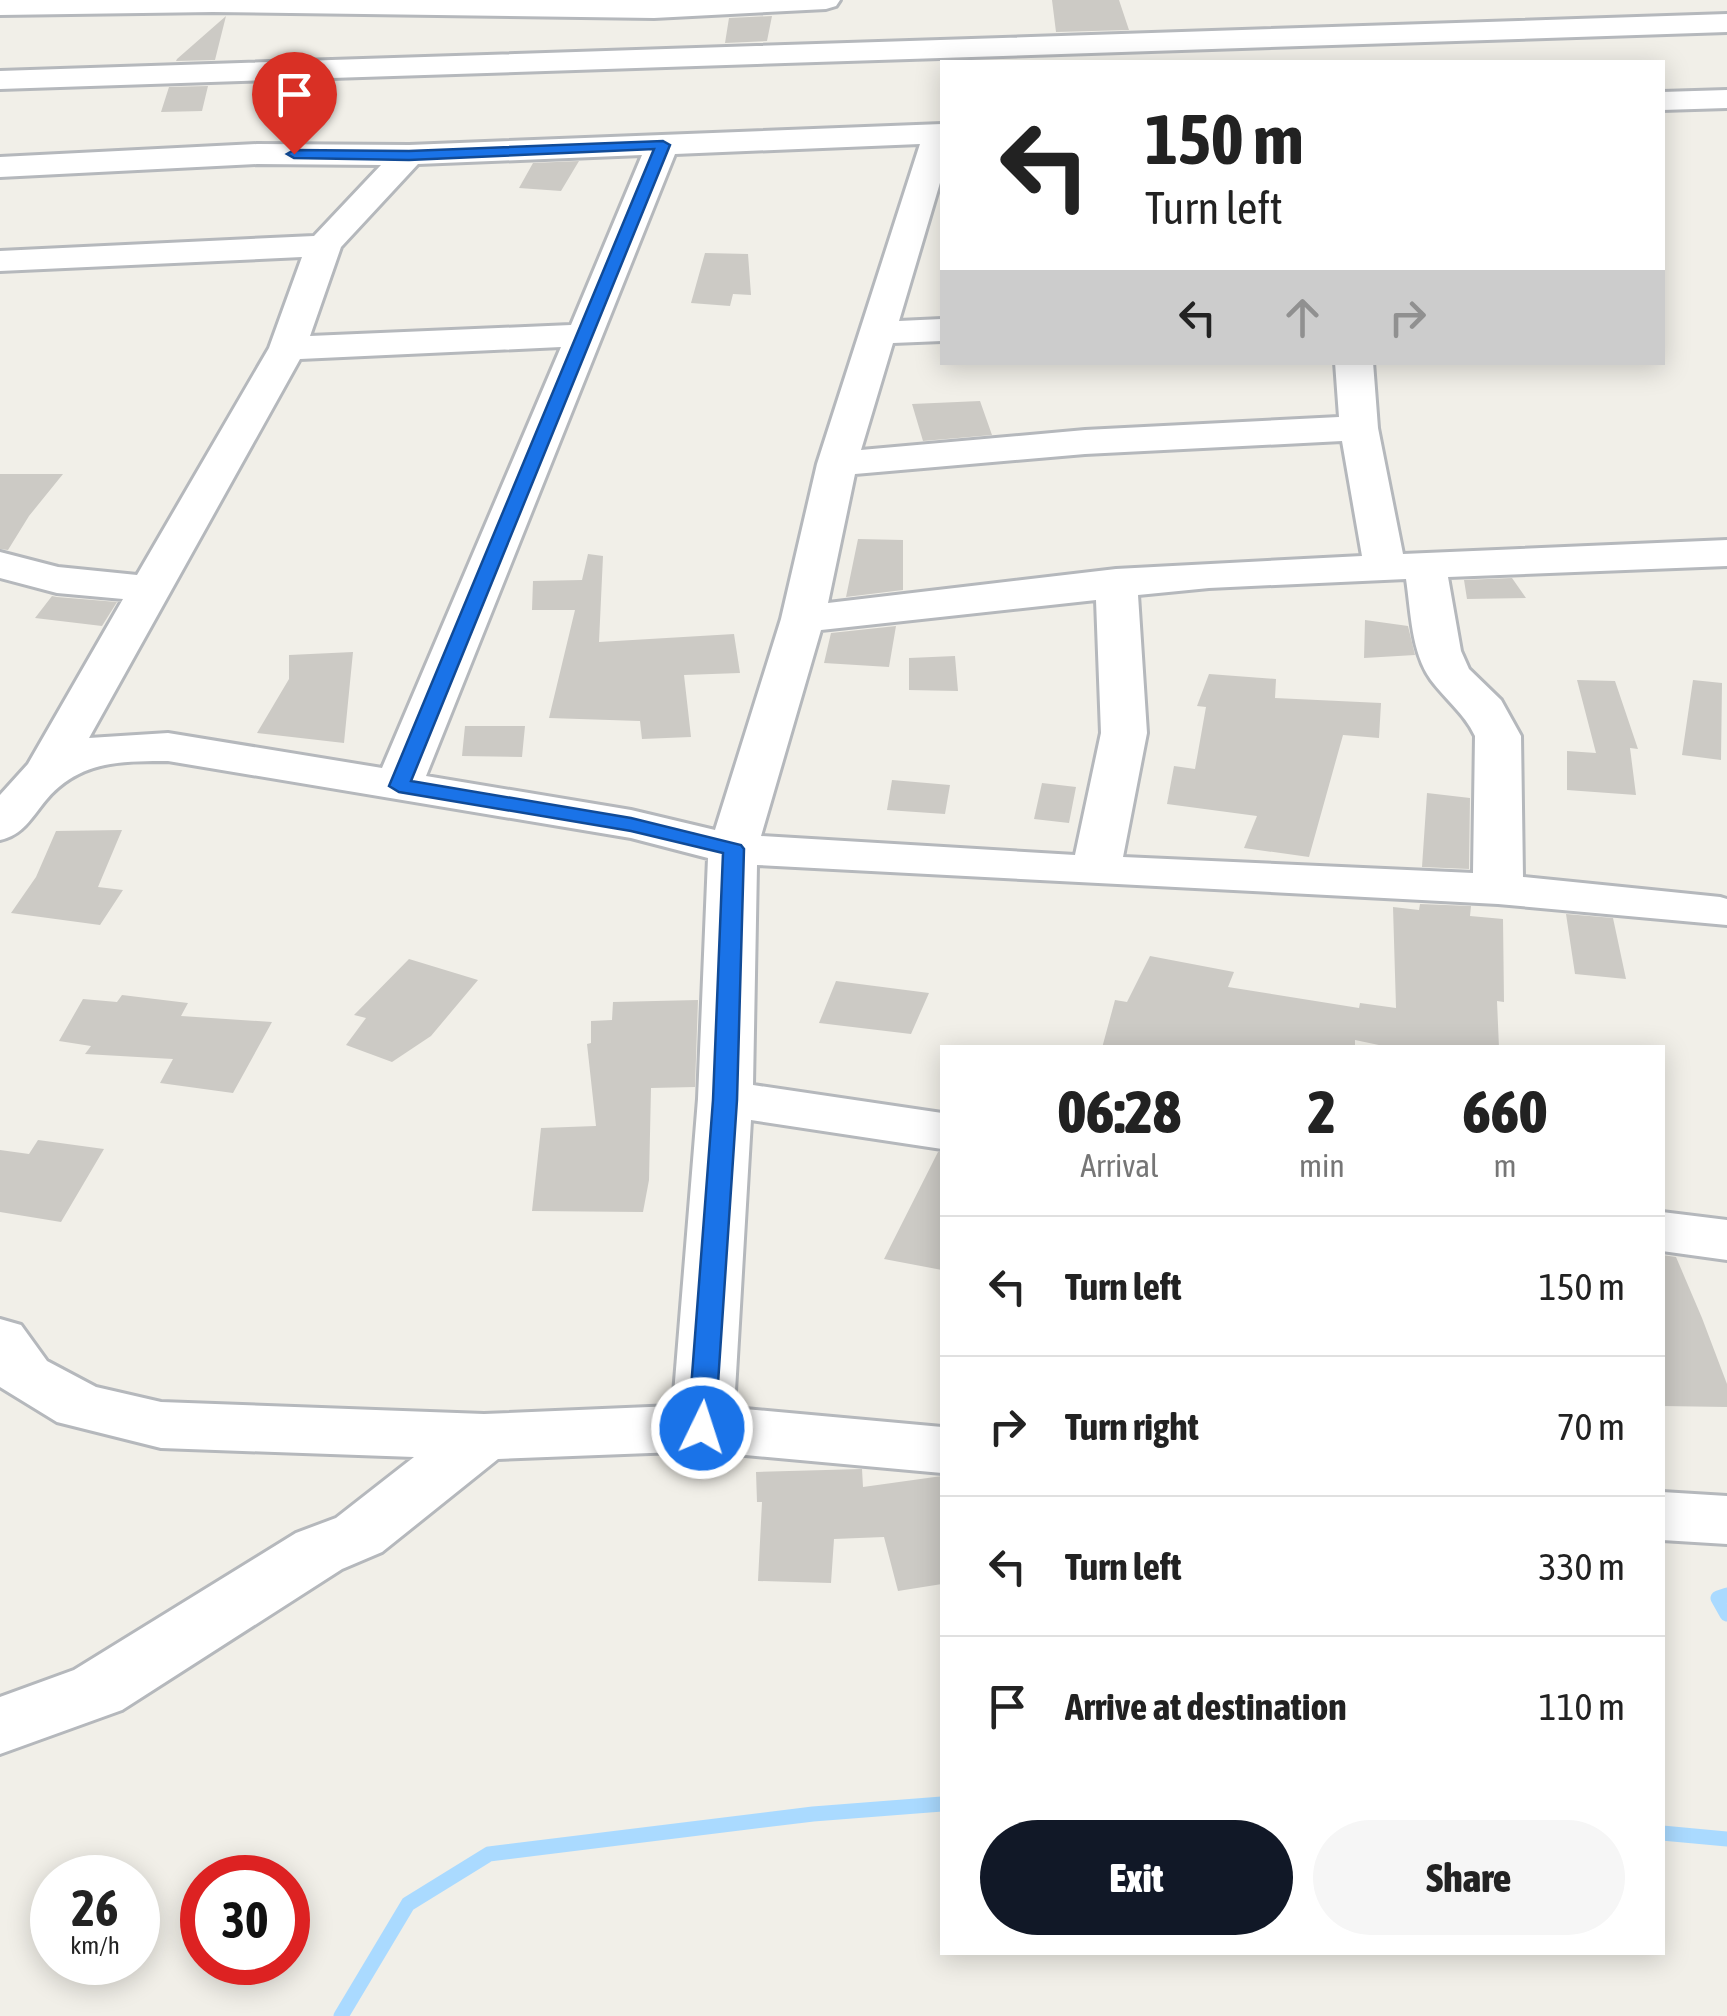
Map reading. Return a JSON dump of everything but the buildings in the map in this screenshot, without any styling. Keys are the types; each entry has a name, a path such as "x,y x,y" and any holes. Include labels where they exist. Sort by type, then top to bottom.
{"street":[{"path":"0,6 826,0"},
{"path":"1333,0 1347,33"},
{"path":"0,80 642,59 1286,49 1347,33 1727,22"},
{"path":"399,786 585,335 649,145 638,102 642,59"},
{"path":"260,126 266,72"},
{"path":"1665,101 1727,99"},
{"path":"0,167 260,126 409,156 940,134"},
{"path":"702,1428 725,1100 733,849 803,619 837,464 877,333 926,226 940,140"},
{"path":"0,826 47,772 287,348 324,246 409,156"},
{"path":"0,261 324,246"},
{"path":"877,333 940,330"},
{"path":"287,348 585,335"},
{"path":"1354,365 1359,428 1405,567 1450,674 1485,710 1498,736 1498,889"},
{"path":"837,464 1085,442 1359,428"},
{"path":"803,619 1116,582 1727,553"},
{"path":"0,565 57,580 150,589"},
{"path":"1096,872 1124,733 1116,582"},
{"path":"47,772 70,759 119,746 168,746 631,824 733,849 1096,872 1498,889 1720,912"},
{"path":"725,1100 940,1132"},
{"path":"1665,1231 1727,1240"},
{"path":"0,1340 26,1377 79,1406 162,1425 484,1437 702,1428 940,1450"},
{"path":"0,1726 98,1690 320,1551 360,1534 484,1437"},
{"path":"1665,1516 1727,1520"}],"waterway":[{"path":"1727,1595 1718,1598 1727,1614"},
{"path":"341,2016 408,1904 489,1854 813,1814 940,1804"},
{"path":"1665,1833 1727,1839"}],"route":[{"path":"294,154 409,156 663,145 399,786 631,824 733,849 725,1100 702,1428"}]}
